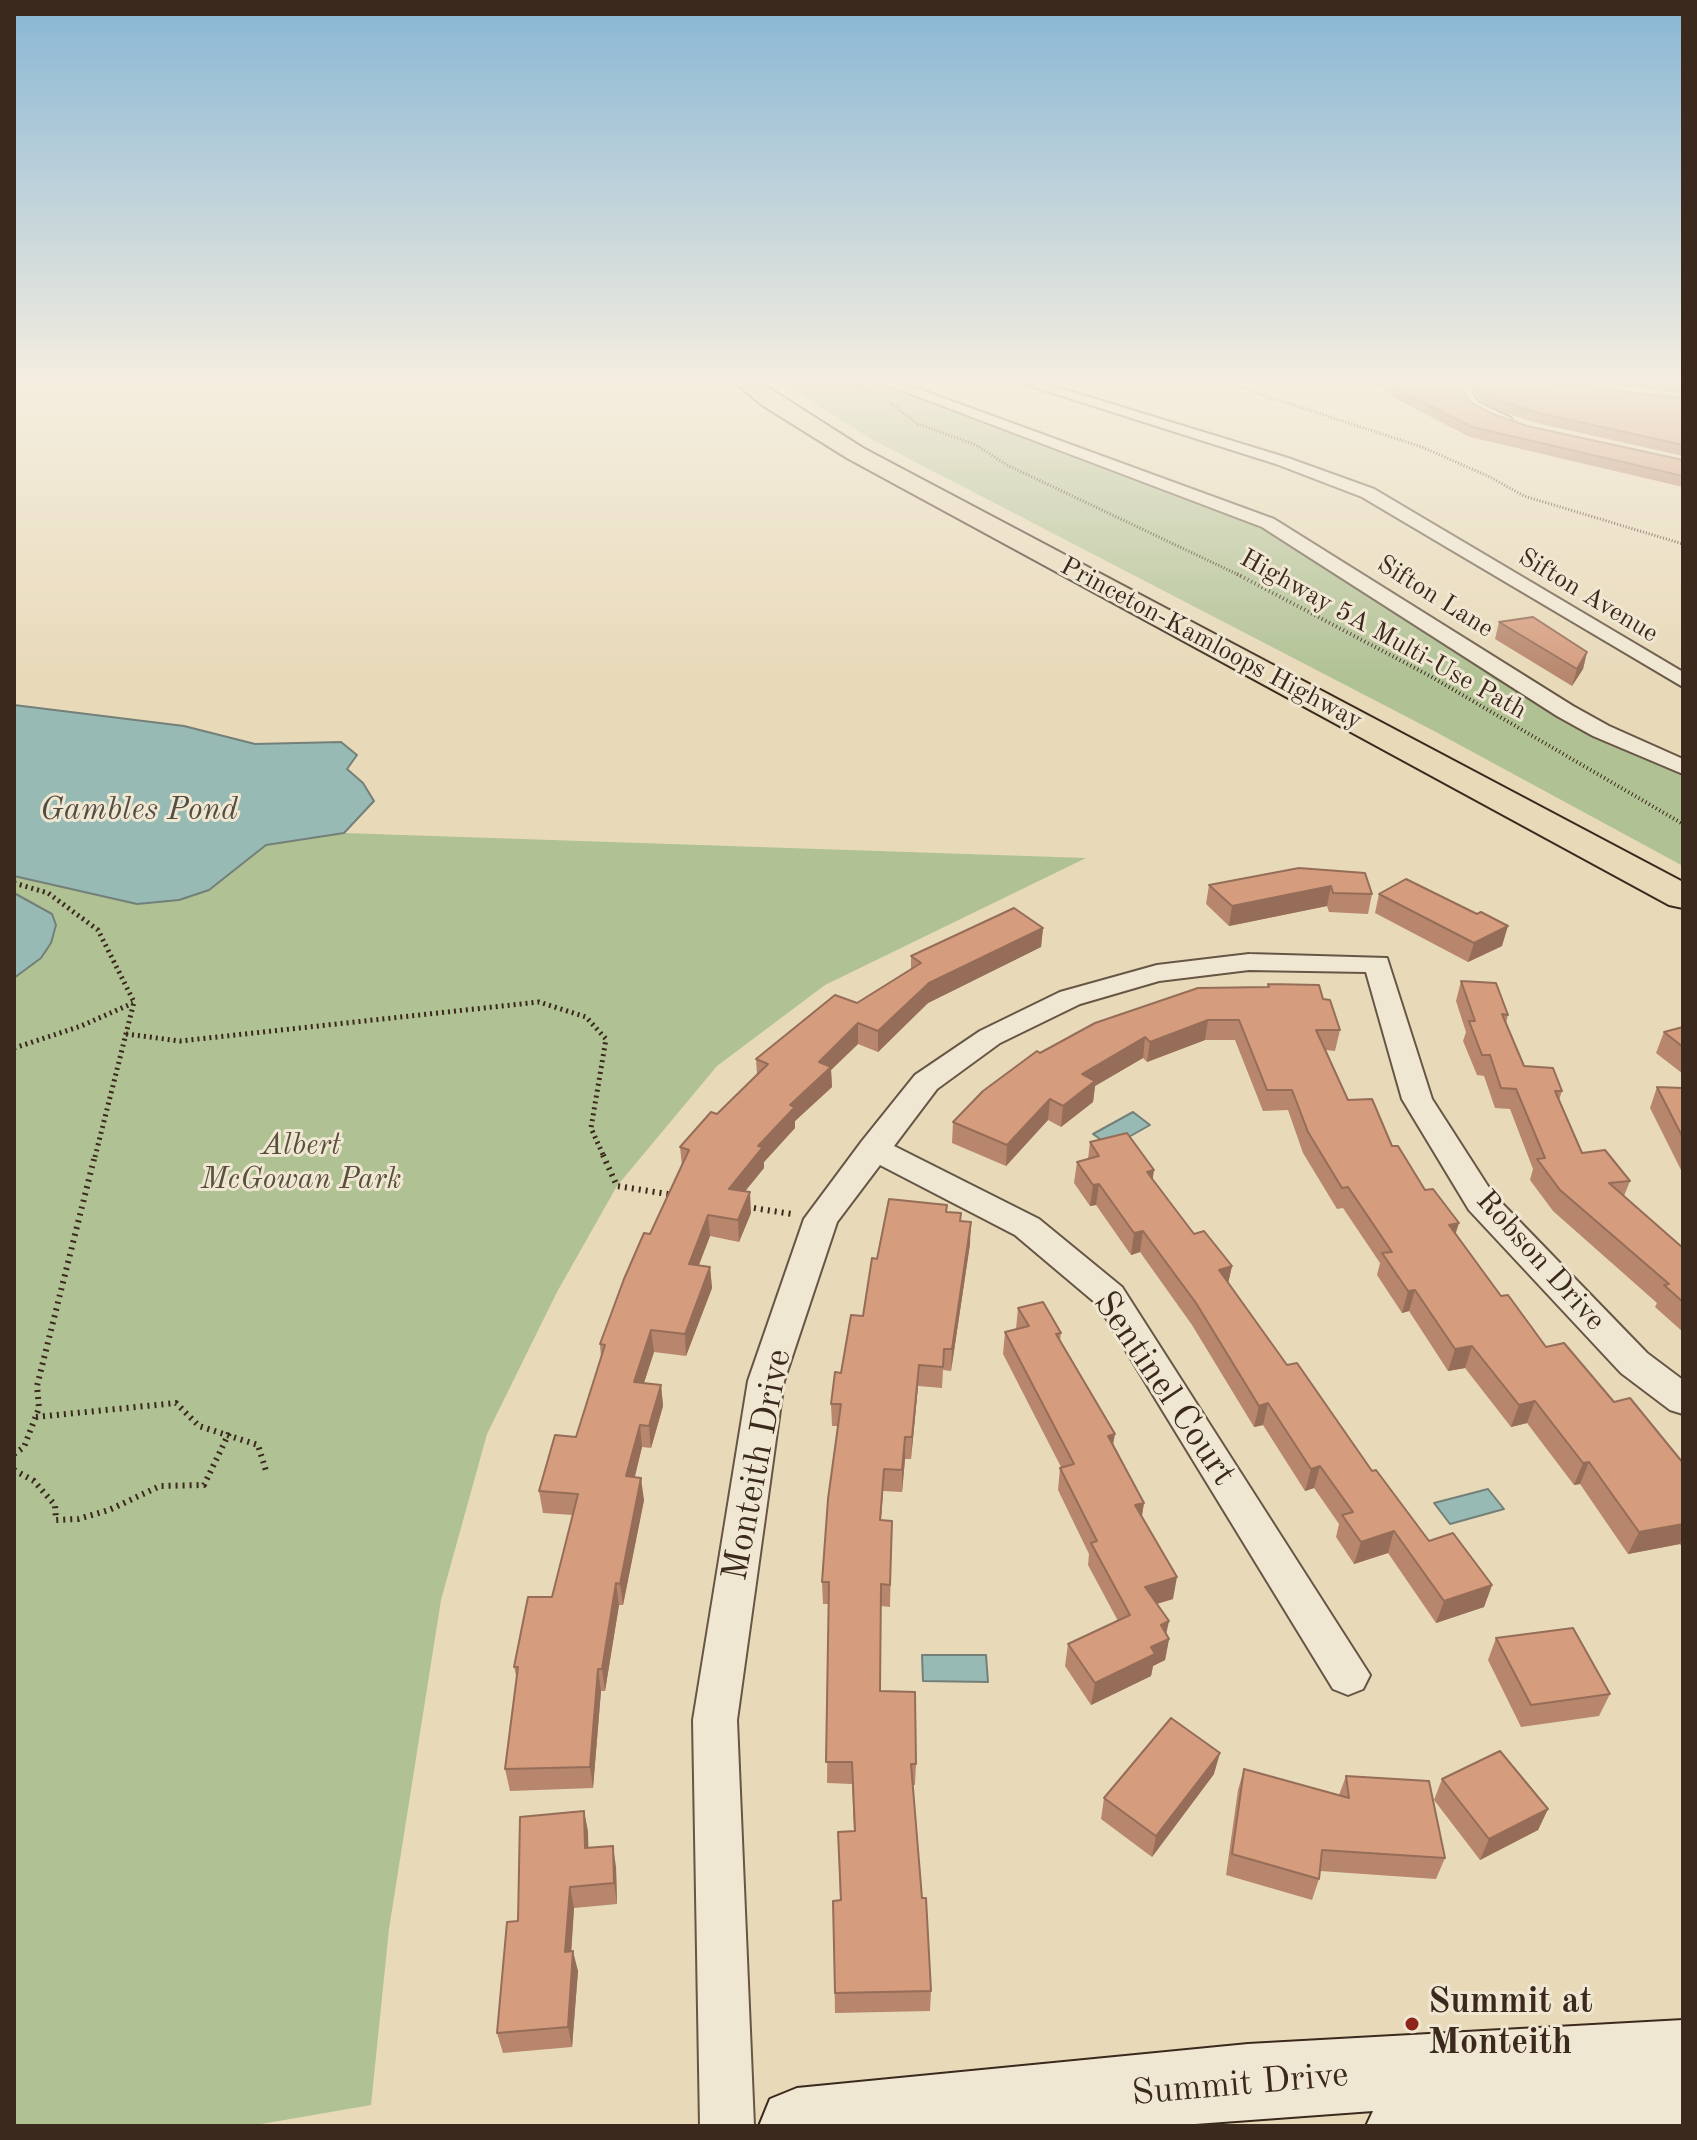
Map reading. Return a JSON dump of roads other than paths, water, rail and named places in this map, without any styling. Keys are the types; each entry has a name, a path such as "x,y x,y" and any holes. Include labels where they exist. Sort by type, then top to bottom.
{"main road":[{"name":"Princeton-Kamloops Highway","path":"907,481 1683,897"},
{"name":"Princeton-Kamloops Highway","path":"935,481 1683,875"},
{"name":"Summit Drive","path":"797,2126 1248,2081 1683,2057"},
{"path":"1404,2126 1683,2110"}],"street":[{"name":"Sifton Lane","path":"1147,481 1268,523 1565,711 1601,731 1683,767"},
{"name":"Sifton Avenue","path":"1335,481 1368,493 1683,681"},
{"name":"Monteith Drive","path":"727,2126 715,1720 766,1381 821,1219 926,1082 990,1037 1070,998 1157,973 1249,962 1377,964"},
{"name":"Robson Drive","path":"1377,964 1417,1099 1481,1202 1634,1363 1683,1400"},
{"name":"Sentinel Court","path":"873,1148 1027,1227 1110,1296 1348,1675"}],"water":[{"name":"Gambles Pond","path":"14,705 184,726 255,744 341,742 357,755 347,769 363,783 374,801 344,833 266,845 209,890 179,900 137,904 14,876"},
{"name":"Gambles Pond","path":"14,893 52,914 56,925 51,943 41,958 14,978"},
{"path":"1133,1112 1150,1125 1111,1147 1093,1134"},
{"path":"1488,1489 1504,1509 1450,1524 1434,1503"},
{"path":"922,1655 986,1655 988,1682 923,1681"}],"place":[{"name":"Summit at Monteith","path":"1412,2024"}],"park label":[{"name":"Albert McGowan Park","path":"301,1163"}]}
